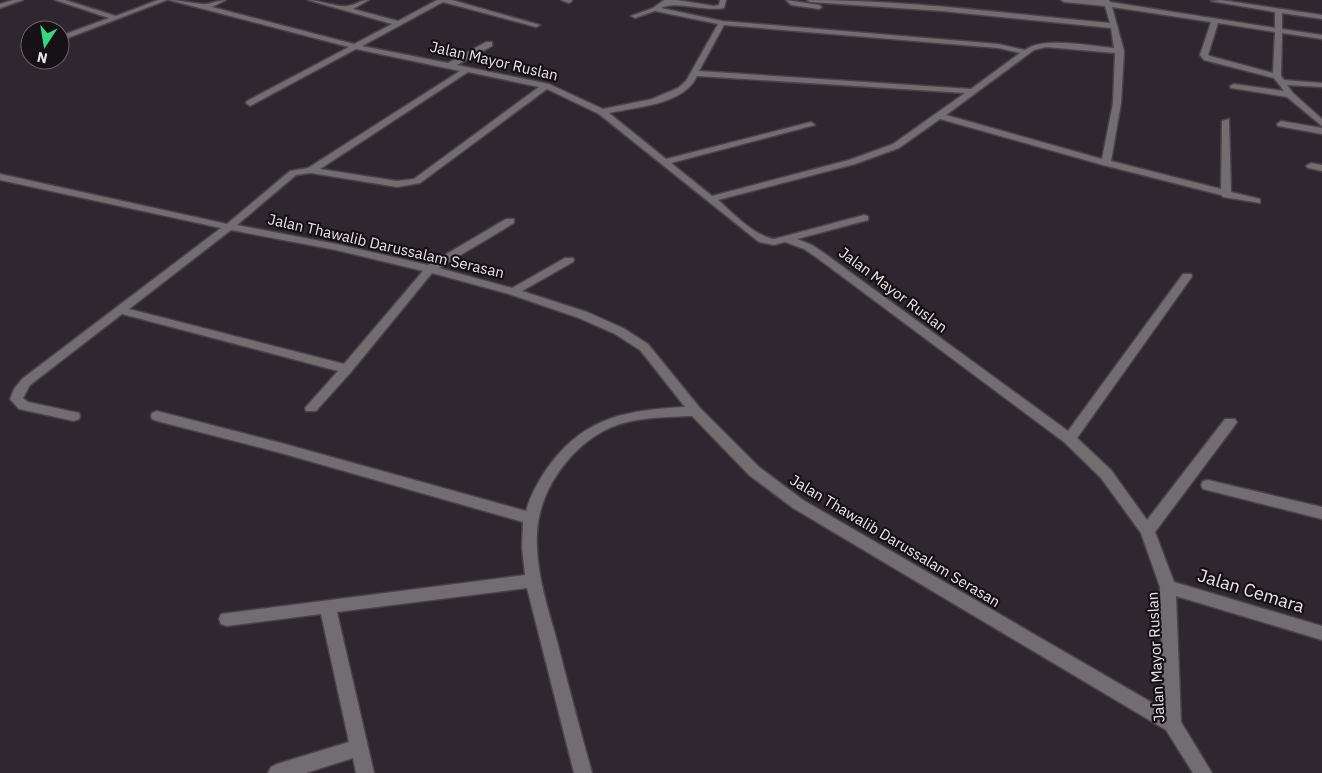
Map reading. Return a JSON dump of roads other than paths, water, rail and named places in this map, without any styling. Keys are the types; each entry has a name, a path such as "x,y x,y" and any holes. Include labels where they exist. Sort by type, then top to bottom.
{"street":[{"path":"0,6 16,0"},
{"path":"58,0 116,18"},
{"path":"75,5 91,0"},
{"path":"70,35 164,0"},
{"name":"Jalan Mayor Ruslan","path":"172,0 353,46 546,86 602,112 712,199 752,234 762,240 774,242 786,239 808,247 1069,439 1106,474 1147,531 1168,587 1172,724 1203,773"},
{"path":"205,7 223,0"},
{"path":"311,0 398,23"},
{"path":"347,9 366,0"},
{"path":"250,103 353,46 443,0 536,25"},
{"path":"635,16 655,9 669,0 714,8 722,7 723,0"},
{"path":"790,0 793,4 798,5 928,15 938,14 942,9 942,0"},
{"path":"810,0 942,9 1114,26"},
{"path":"1064,0 1107,2 1322,37"},
{"path":"1214,1 1322,17"},
{"path":"1106,163 1115,124 1120,52 1107,2"},
{"path":"655,9 722,23 989,46 1025,52"},
{"path":"1279,12 1278,79 1290,95 1322,123"},
{"path":"1215,21 1204,55 1207,58 1278,79 1322,85"},
{"path":"602,112 675,94 686,88 722,23"},
{"path":"452,65 490,44"},
{"path":"712,199 875,154 896,146 940,116 1025,52 1037,46 1046,45 1120,52"},
{"path":"311,170 468,69"},
{"path":"694,73 972,92"},
{"path":"74,416 24,406 16,399 18,392 26,382 229,227 293,173 311,170 397,184 411,183 546,86"},
{"path":"1234,86 1290,95"},
{"path":"940,116 1106,163 1257,202"},
{"path":"1226,122 1226,195"},
{"path":"1281,124 1322,131"},
{"path":"664,162 811,125"},
{"path":"1311,166 1322,168"},
{"name":"Jalan Thawalib Darussalam Serasan","path":"0,177 229,227 336,247 430,269 513,292 583,315 619,331 644,347 695,411 754,472 798,504 1172,724"},
{"path":"786,239 864,218"},
{"path":"311,408 347,369 430,269 510,221"},
{"path":"513,292 568,260"},
{"path":"1069,439 1187,276"},
{"path":"119,310 347,369"},
{"path":"583,773 533,581 528,554 530,518 538,493 554,469 580,440 607,424 644,415 695,411"},
{"path":"157,416 281,448 530,518"},
{"path":"1147,531 1230,422"},
{"path":"1208,484 1322,513"},
{"path":"226,619 328,608 533,581"},
{"name":"Jalan Cemara","path":"1168,587 1322,633"},
{"path":"328,608 365,773"},
{"path":"277,773 360,747"}]}
